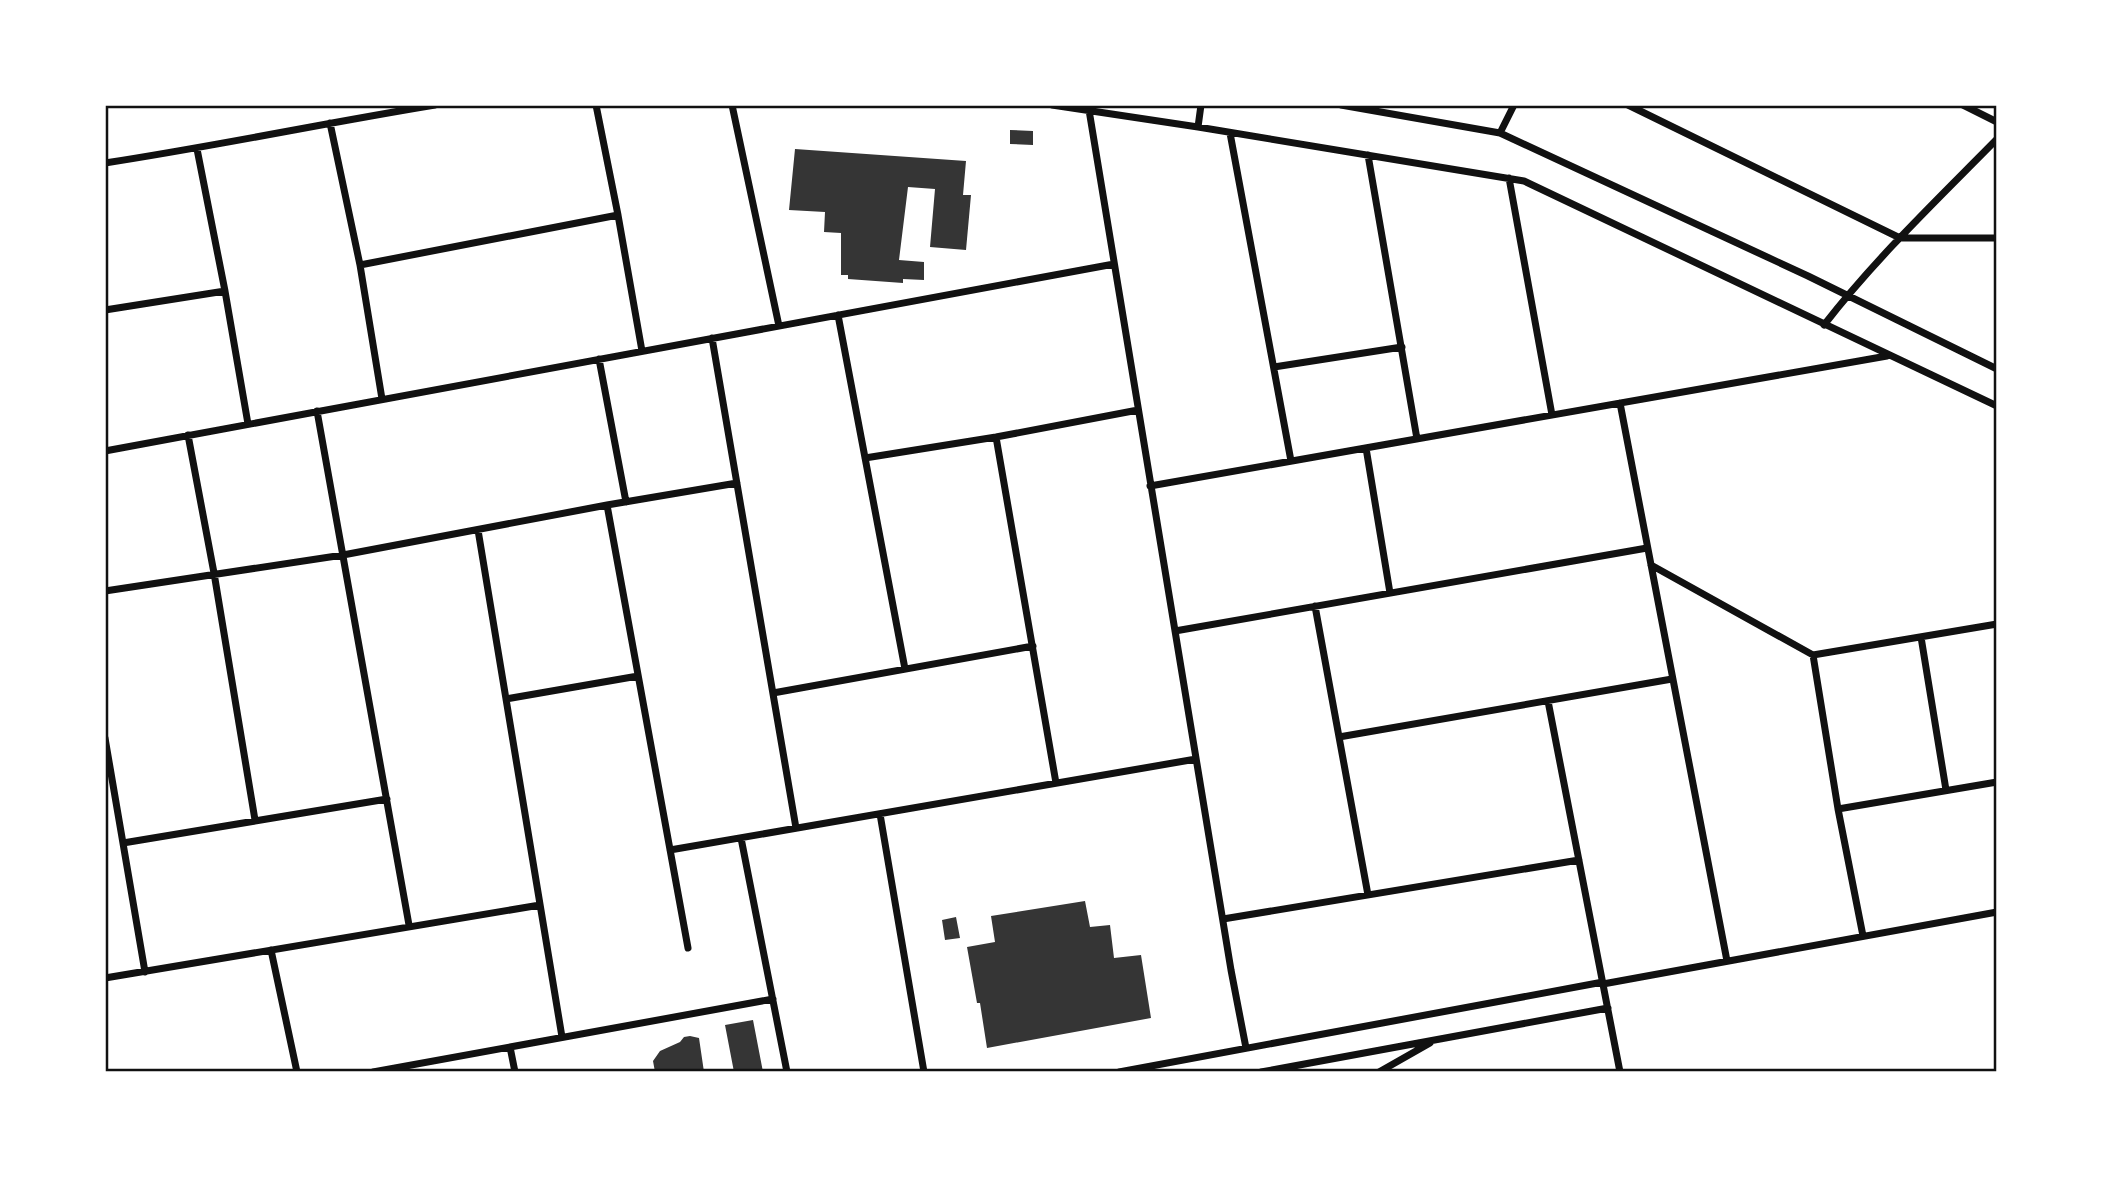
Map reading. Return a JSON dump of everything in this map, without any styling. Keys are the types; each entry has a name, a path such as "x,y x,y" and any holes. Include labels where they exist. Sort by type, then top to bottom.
{"street":[{"path":"105,163 197,149 330,122 435,105"},
{"path":"596,105 642,351"},
{"path":"732,105 779,326"},
{"path":"1052,105 1524,181 1997,406"},
{"path":"1198,127 1201,105"},
{"path":"1341,105 1500,132 1997,369"},
{"path":"1500,132 1514,105"},
{"path":"1628,105 1900,238 1997,238"},
{"path":"1963,105 1997,122"},
{"path":"1089,110 1246,1048"},
{"path":"330,122 360,265 382,399"},
{"path":"1230,132 1292,461"},
{"path":"1824,325 1900,238 1997,139"},
{"path":"197,149 248,424"},
{"path":"1368,155 1417,439"},
{"path":"1509,178 1552,415"},
{"path":"360,265 618,215"},
{"path":"105,451 1114,264"},
{"path":"105,310 225,291"},
{"path":"838,315 905,669"},
{"path":"712,338 796,828"},
{"path":"1274,368 1402,347"},
{"path":"1150,486 1889,356"},
{"path":"599,359 626,502"},
{"path":"1620,403 1727,961"},
{"path":"865,458 1138,410"},
{"path":"317,411 409,925"},
{"path":"188,435 255,820"},
{"path":"996,437 1056,783"},
{"path":"1366,448 1390,593"},
{"path":"105,591 343,555 737,483"},
{"path":"607,505 688,948"},
{"path":"478,530 562,1037"},
{"path":"1175,631 1647,548"},
{"path":"1651,565 1813,655 1997,624"},
{"path":"1315,606 1368,895"},
{"path":"1920,637 1946,790"},
{"path":"773,693 1032,646"},
{"path":"1813,655 1838,808 1863,936"},
{"path":"506,699 638,676"},
{"path":"1339,737 1672,679"},
{"path":"1548,701 1620,1072"},
{"path":"105,738 145,972"},
{"path":"670,850 1196,760"},
{"path":"1838,808 1997,782"},
{"path":"123,843 387,799"},
{"path":"880,814 924,1072"},
{"path":"741,838 787,1072"},
{"path":"1223,919 1579,860"},
{"path":"105,978 540,905"},
{"path":"1119,1072 1997,912"},
{"path":"271,950 297,1072"},
{"path":"373,1072 773,999"},
{"path":"1261,1072 1608,1008"},
{"path":"1379,1072 1436,1040"},
{"path":"510,1047 514,1072"}],"building":[{"path":"1010,130 1033,131 1033,145 1010,144"},
{"path":"795,149 966,161 963,195 971,195 966,250 930,247 935,189 908,187 899,260 924,262 924,280 903,279 903,283 848,279 848,275 841,275 841,233 824,232 825,212 789,210"},
{"path":"1085,901 1090,927 1110,925 1114,958 1141,955 1151,1018 987,1048 967,947 995,942 991,916"},
{"path":"956,917 960,938 945,940 942,920"},
{"path":"753,1020 763,1072 734,1072 725,1025"},
{"path":"690,1036 699,1038 704,1072 655,1072 653,1061 660,1051"}]}
